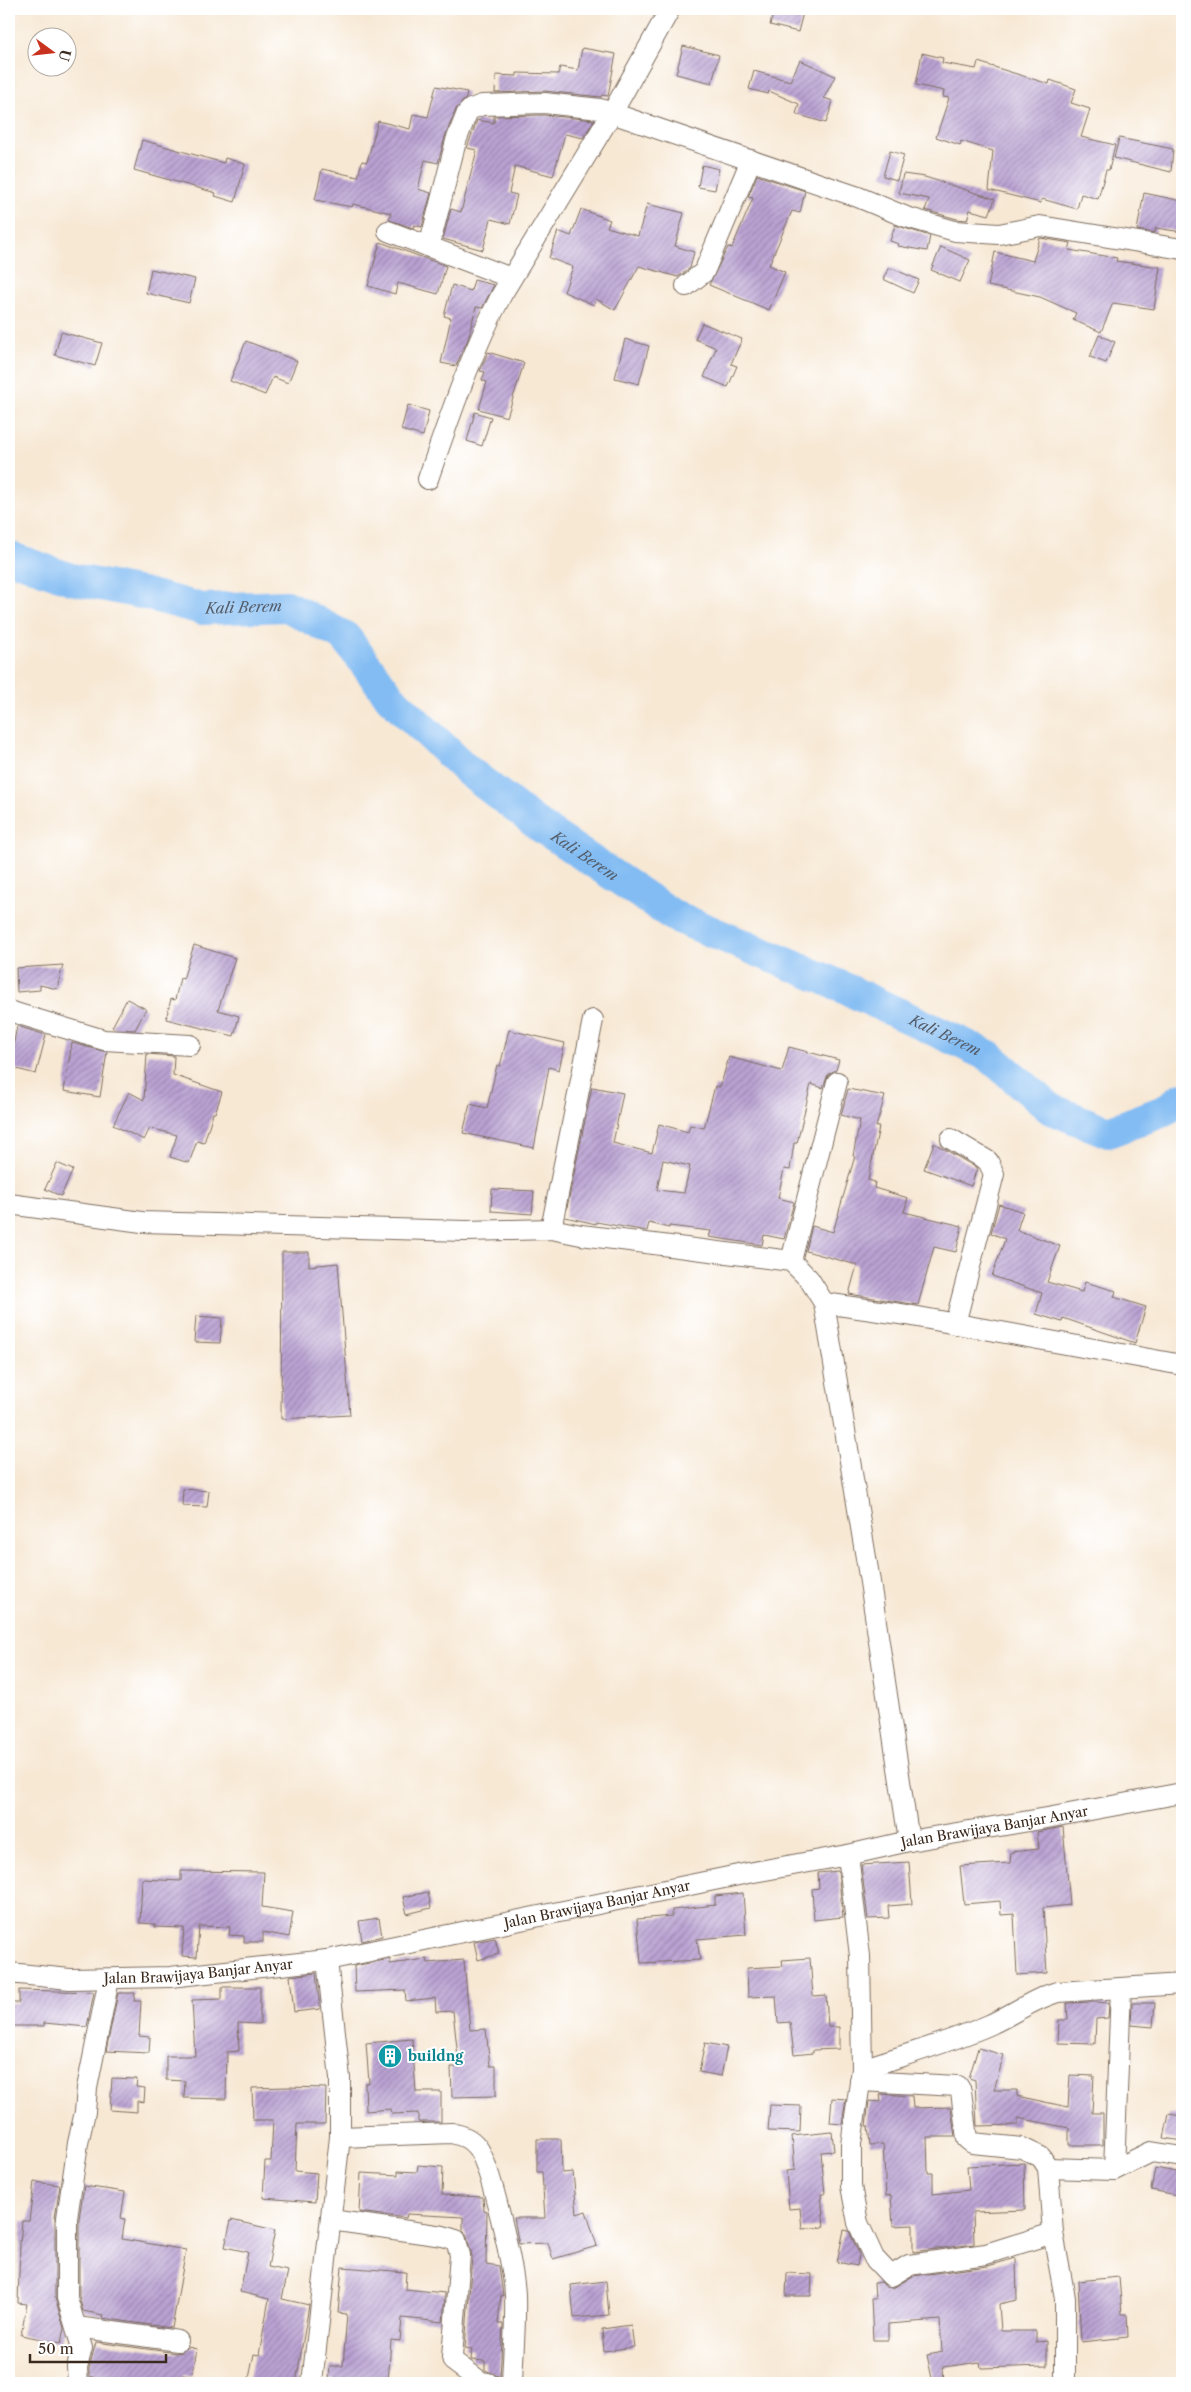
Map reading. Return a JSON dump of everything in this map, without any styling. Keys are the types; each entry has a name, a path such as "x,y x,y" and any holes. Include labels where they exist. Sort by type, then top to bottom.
{"street":[{"path":"428,479 486,324 511,278 612,113 670,9"},
{"path":"429,247 456,141 471,108 482,105 544,103 600,109 858,197 906,217 955,232 999,234 1040,226 1182,249"},
{"path":"686,286 704,272 751,160"},
{"path":"388,231 511,278"},
{"path":"9,1011 104,1040 190,1045"},
{"path":"551,1229 592,1020"},
{"path":"791,1261 837,1082"},
{"path":"951,1139 988,1162 994,1174 955,1324"},
{"path":"9,1204 142,1222 199,1225 466,1231 551,1229 581,1235 791,1261 808,1279 824,1303 870,1582 909,1841"},
{"path":"824,1303 955,1324 1182,1365"},
{"name":"Jalan Brawijaya Banjar Anyar","path":"9,1973 70,1979 110,1979 197,1975 327,1960 748,1873 848,1856 909,1841 1028,1822 1182,1792"},
{"path":"848,1856 860,1956 861,2075 851,2144 851,2186 858,2223 874,2258 890,2276 909,2264 986,2254 1053,2233"},
{"path":"312,2383 340,2137 340,2078 327,1960"},
{"path":"78,2383 76,2367 82,2348 67,2298 67,2218 78,2144 86,2112 87,2088 110,1979"},
{"path":"861,2075 988,2026 1030,2005 1042,1996 1058,1992 1182,1984"},
{"path":"1114,2170 1121,1988"},
{"path":"861,2075 958,2086 961,2090 967,2139 972,2143 1022,2148 1041,2157 1048,2168 1053,2233 1065,2298 1065,2383"},
{"path":"340,2137 452,2133 469,2138 479,2149 487,2170 512,2267 515,2295 512,2383"},
{"path":"1048,2168 1114,2170 1151,2152 1182,2157"},
{"path":"331,2220 443,2236 456,2240 460,2255 452,2357 453,2361 481,2382 488,2383"},
{"path":"77,2327 178,2341"}],"building":[{"path":"774,9 804,9 798,32 770,25"},
{"path":"683,46 719,55 712,83 676,74"},
{"path":"582,48 616,54 608,96 602,95 601,97 544,91 495,93 496,75 517,76 517,73 558,74 560,67 578,70"},
{"path":"922,53 943,58 942,63 976,69 978,62 1049,84 1050,80 1076,89 1071,103 1090,109 1081,137 1115,145 1109,170 1106,170 1098,199 1081,194 1077,209 1042,199 1041,203 989,190 993,151 961,141 960,145 936,137 949,98 943,97 944,91 916,85"},
{"path":"800,60 835,76 824,98 833,101 826,123 796,114 799,104 769,91 768,94 749,89 754,71 790,81"},
{"path":"436,86 467,92 466,98 456,109 445,137 438,163 425,160 418,189 431,193 422,227 414,225 413,228 389,220 391,213 353,204 352,207 315,200 322,169 358,177 362,161 367,162 378,121 410,129 413,114 428,117"},
{"path":"544,115 594,120 583,138 565,134 553,176 515,166 509,193 517,195 510,224 491,219 483,250 443,239 451,209 461,212 477,150 467,148 477,120 494,123 494,116"},
{"path":"1119,138 1173,149 1171,172 1114,158"},
{"path":"142,140 224,163 225,158 245,164 235,202 215,196 216,193 134,170"},
{"path":"890,151 904,155 897,180 883,176"},
{"path":"702,165 719,169 715,190 698,187"},
{"path":"903,174 925,177 995,199 989,215 970,210 967,220 957,219 925,210 929,199 899,193"},
{"path":"757,175 805,191 800,213 792,211 769,265 785,272 769,310 709,285 728,247 732,248 753,198 748,197"},
{"path":"1144,193 1182,201 1182,232 1156,228 1155,233 1137,230"},
{"path":"647,204 684,213 675,246 694,252 690,268 678,277 639,266 615,310 596,299 594,305 564,292 573,267 549,258 558,231 571,236 581,209 610,220 607,227 638,236"},
{"path":"895,225 930,236 927,251 898,246 899,244 890,241"},
{"path":"1040,238 1071,243 1069,250 1117,258 1116,261 1160,267 1154,309 1113,303 1101,332 1073,320 1076,313 1040,297 988,286 995,252 1033,261"},
{"path":"380,242 446,266 438,294 398,283 395,294 368,286"},
{"path":"941,247 970,260 960,282 931,270"},
{"path":"889,267 919,280 913,293 883,279"},
{"path":"151,269 195,279 189,303 146,293"},
{"path":"474,280 494,285 482,308 476,307 468,339 456,366 441,363 451,318 444,316 452,285 471,291"},
{"path":"702,323 742,339 731,364 737,366 728,387 704,377 716,348 695,339"},
{"path":"61,332 102,343 95,366 55,355"},
{"path":"1099,335 1115,342 1106,363 1090,357"},
{"path":"625,339 649,346 639,384 615,378"},
{"path":"246,341 297,361 288,383 273,377 265,395 230,381"},
{"path":"488,352 524,363 507,417 479,409 487,382 482,380 485,372 480,371"},
{"path":"408,405 429,411 423,436 401,430"},
{"path":"475,412 491,417 482,446 467,441"},
{"path":"194,945 235,958 218,1010 239,1016 234,1036 166,1019 171,999 175,1000 180,978 183,979"},
{"path":"63,965 57,989 40,985 40,990 17,992 16,968"},
{"path":"127,999 146,1009 135,1030 115,1029 112,1027"},
{"path":"17,1026 46,1035 36,1074 9,1067"},
{"path":"509,1030 565,1043 559,1070 549,1067 534,1148 463,1133 470,1104 487,1108 497,1065 500,1066"},
{"path":"72,1043 107,1052 100,1097 64,1091"},
{"path":"789,1047 839,1060 836,1070 828,1074 823,1088 811,1084 797,1143 794,1143 790,1170 784,1169 778,1198 794,1202 784,1239 764,1235 762,1245 709,1237 711,1231 669,1226 669,1228 649,1223 647,1231 596,1222 596,1224 565,1217 592,1087 623,1093 613,1143 652,1153 659,1124 688,1132 690,1125 704,1128 715,1086 720,1087 729,1057 782,1071","holes":["663,1160 690,1166 684,1193 657,1190"]},
{"path":"147,1054 174,1056 173,1075 222,1092 204,1143 197,1141 189,1163 170,1157 177,1135 150,1128 144,1140 113,1125 129,1092 144,1100"},
{"path":"848,1089 885,1096 876,1127 879,1127 868,1180 875,1182 874,1188 908,1198 904,1212 962,1226 956,1252 934,1247 918,1305 849,1294 857,1265 806,1251 812,1226 833,1232 855,1156 853,1156 860,1120 841,1115"},
{"path":"934,1143 977,1168 971,1186 924,1169"},
{"path":"57,1163 73,1170 61,1196 45,1189"},
{"path":"492,1189 534,1191 532,1214 491,1211"},
{"path":"999,1204 1023,1212 1017,1230 1060,1246 1047,1282 1082,1292 1085,1282 1116,1291 1114,1297 1146,1307 1135,1343 1063,1318 1062,1322 1036,1314 1042,1293 992,1276 1005,1239 991,1233"},
{"path":"282,1252 309,1252 309,1266 338,1263 350,1415 281,1419"},
{"path":"196,1316 222,1318 220,1343 194,1342"},
{"path":"183,1489 209,1491 207,1507 182,1506"},
{"path":"1063,1827 1070,1905 1043,1908 1047,1973 1017,1975 1014,1914 1001,1915 1000,1901 964,1904 960,1866 1010,1863 1011,1852 1039,1849 1037,1832"},
{"path":"909,1862 912,1904 888,1906 889,1918 868,1919 861,1865"},
{"path":"181,1871 264,1872 262,1907 293,1912 289,1937 263,1932 263,1942 244,1942 244,1936 229,1935 230,1927 199,1926 197,1957 182,1956 184,1928 155,1927 155,1924 140,1923 142,1879 181,1881"},
{"path":"838,1871 843,1917 814,1920 812,1889 819,1888 818,1873"},
{"path":"428,1892 431,1908 407,1914 403,1897"},
{"path":"743,1893 746,1935 697,1939 700,1960 641,1963 637,1919 672,1916 672,1910 715,1905 715,1896"},
{"path":"379,1918 382,1936 362,1941 359,1921"},
{"path":"495,1938 499,1954 478,1960 474,1942"},
{"path":"810,1958 813,1996 826,1995 828,2027 839,2027 839,2049 813,2050 813,2053 794,2055 790,2022 778,2023 776,1996 748,1997 747,1968 783,1966 782,1960"},
{"path":"390,1959 390,1964 427,1959 428,1963 464,1960 470,2030 486,2029 490,2066 496,2066 496,2096 452,2097 451,2067 459,2067 453,2011 436,2012 435,1998 406,2001 405,1990 355,1992 354,1966"},
{"path":"316,1973 320,2009 294,2012 290,1976"},
{"path":"222,1987 260,1987 260,2024 238,2023 239,2051 227,2052 226,2099 184,2098 185,2081 166,2080 166,2056 195,2056 192,2000 222,1999"},
{"path":"19,1990 94,1992 87,2027 44,2023 44,2026 9,2026 9,2003 19,2003"},
{"path":"118,1993 135,1993 134,2001 141,2001 139,2036 150,2037 149,2053 106,2051"},
{"path":"1067,2003 1109,2003 1108,2018 1096,2019 1095,2044 1058,2043 1059,2020 1068,2020"},
{"path":"1132,2003 1155,2003 1153,2027 1131,2025"},
{"path":"412,2039 416,2092 441,2092 441,2122 418,2122 418,2113 392,2114 391,2109 366,2111 365,2083 369,2083 366,2043"},
{"path":"705,2043 727,2047 721,2076 699,2072"},
{"path":"978,2048 1004,2055 994,2090 1017,2090 1017,2096 1068,2107 1070,2075 1094,2076 1092,2113 1103,2113 1103,2145 1069,2145 1069,2128 1018,2118 1018,2125 977,2126 975,2080 969,2078"},
{"path":"112,2078 137,2079 136,2087 145,2088 144,2102 137,2101 137,2112 110,2110"},
{"path":"252,2088 326,2088 325,2124 297,2124 295,2171 317,2173 315,2202 263,2198 265,2161 271,2161 273,2120 253,2120"},
{"path":"880,2094 912,2096 913,2108 951,2107 955,2137 927,2137 928,2173 933,2173 933,2194 969,2190 967,2166 1024,2163 1025,2210 973,2212 974,2244 913,2252 913,2225 893,2226 891,2195 886,2196 883,2144 870,2145 868,2126 866,2126 869,2101 881,2102"},
{"path":"832,2098 846,2099 842,2124 830,2123"},
{"path":"770,2105 801,2106 800,2132 768,2131"},
{"path":"1169,2114 1182,2116 1182,2141 1164,2138"},
{"path":"832,2132 834,2151 821,2152 825,2194 821,2194 824,2227 802,2229 800,2208 789,2209 786,2171 795,2170 792,2136"},
{"path":"537,2139 561,2139 562,2173 573,2172 577,2214 586,2211 597,2246 553,2259 548,2243 519,2244 514,2218 545,2218 542,2172 537,2172"},
{"path":"418,2165 443,2167 442,2195 483,2197 484,2211 487,2212 486,2264 499,2266 503,2296 501,2295 498,2324 503,2324 500,2377 485,2370 485,2361 471,2360 472,2349 465,2348 472,2256 463,2230 463,2217 407,2214 406,2218 359,2212 361,2173 398,2175 398,2171 417,2172"},
{"path":"1155,2168 1182,2173 1182,2196 1151,2190"},
{"path":"34,2182 60,2185 55,2218 55,2298 64,2328 61,2343 21,2335 27,2304 18,2303 20,2244 22,2221 29,2221"},
{"path":"84,2186 125,2192 121,2218 125,2219 122,2239 186,2250 172,2328 102,2318 103,2315 83,2311 79,2296 79,2219"},
{"path":"231,2220 275,2230 268,2267 288,2271 282,2299 309,2305 296,2383 248,2383 254,2354 259,2355 269,2299 240,2292 248,2252 225,2247"},
{"path":"844,2230 849,2231 859,2254 857,2266 837,2262"},
{"path":"1016,2258 1017,2300 999,2304 1001,2331 1036,2331 1036,2342 1047,2341 1047,2366 981,2368 980,2362 943,2367 944,2383 933,2383 927,2355 942,2352 940,2320 888,2324 888,2340 873,2340 871,2298 875,2298 874,2283 881,2282 886,2287 893,2288 913,2276 988,2266"},
{"path":"342,2267 406,2272 405,2289 445,2293 443,2322 402,2318 400,2341 391,2340 388,2383 333,2383 333,2380 329,2380 330,2366 343,2366 347,2314 338,2313"},
{"path":"787,2273 812,2274 811,2296 786,2296"},
{"path":"1119,2277 1122,2314 1127,2314 1128,2337 1081,2342 1078,2281"},
{"path":"606,2281 609,2315 574,2318 571,2285"},
{"path":"631,2325 634,2347 604,2351 602,2329"},
{"path":"96,2342 176,2353 183,2352 188,2347 197,2349 192,2377 183,2375 182,2383 109,2383 110,2381 89,2376 89,2368"}],"waterway":[{"name":"Kali Berem","path":"9,557 71,579 146,594 202,609 287,606 345,637 391,698 468,771 541,827 674,916 827,980 989,1056 1051,1109 1108,1132 1164,1111 1182,1098"}],"place":[{"name":"buildng","path":"390,2056"}]}
